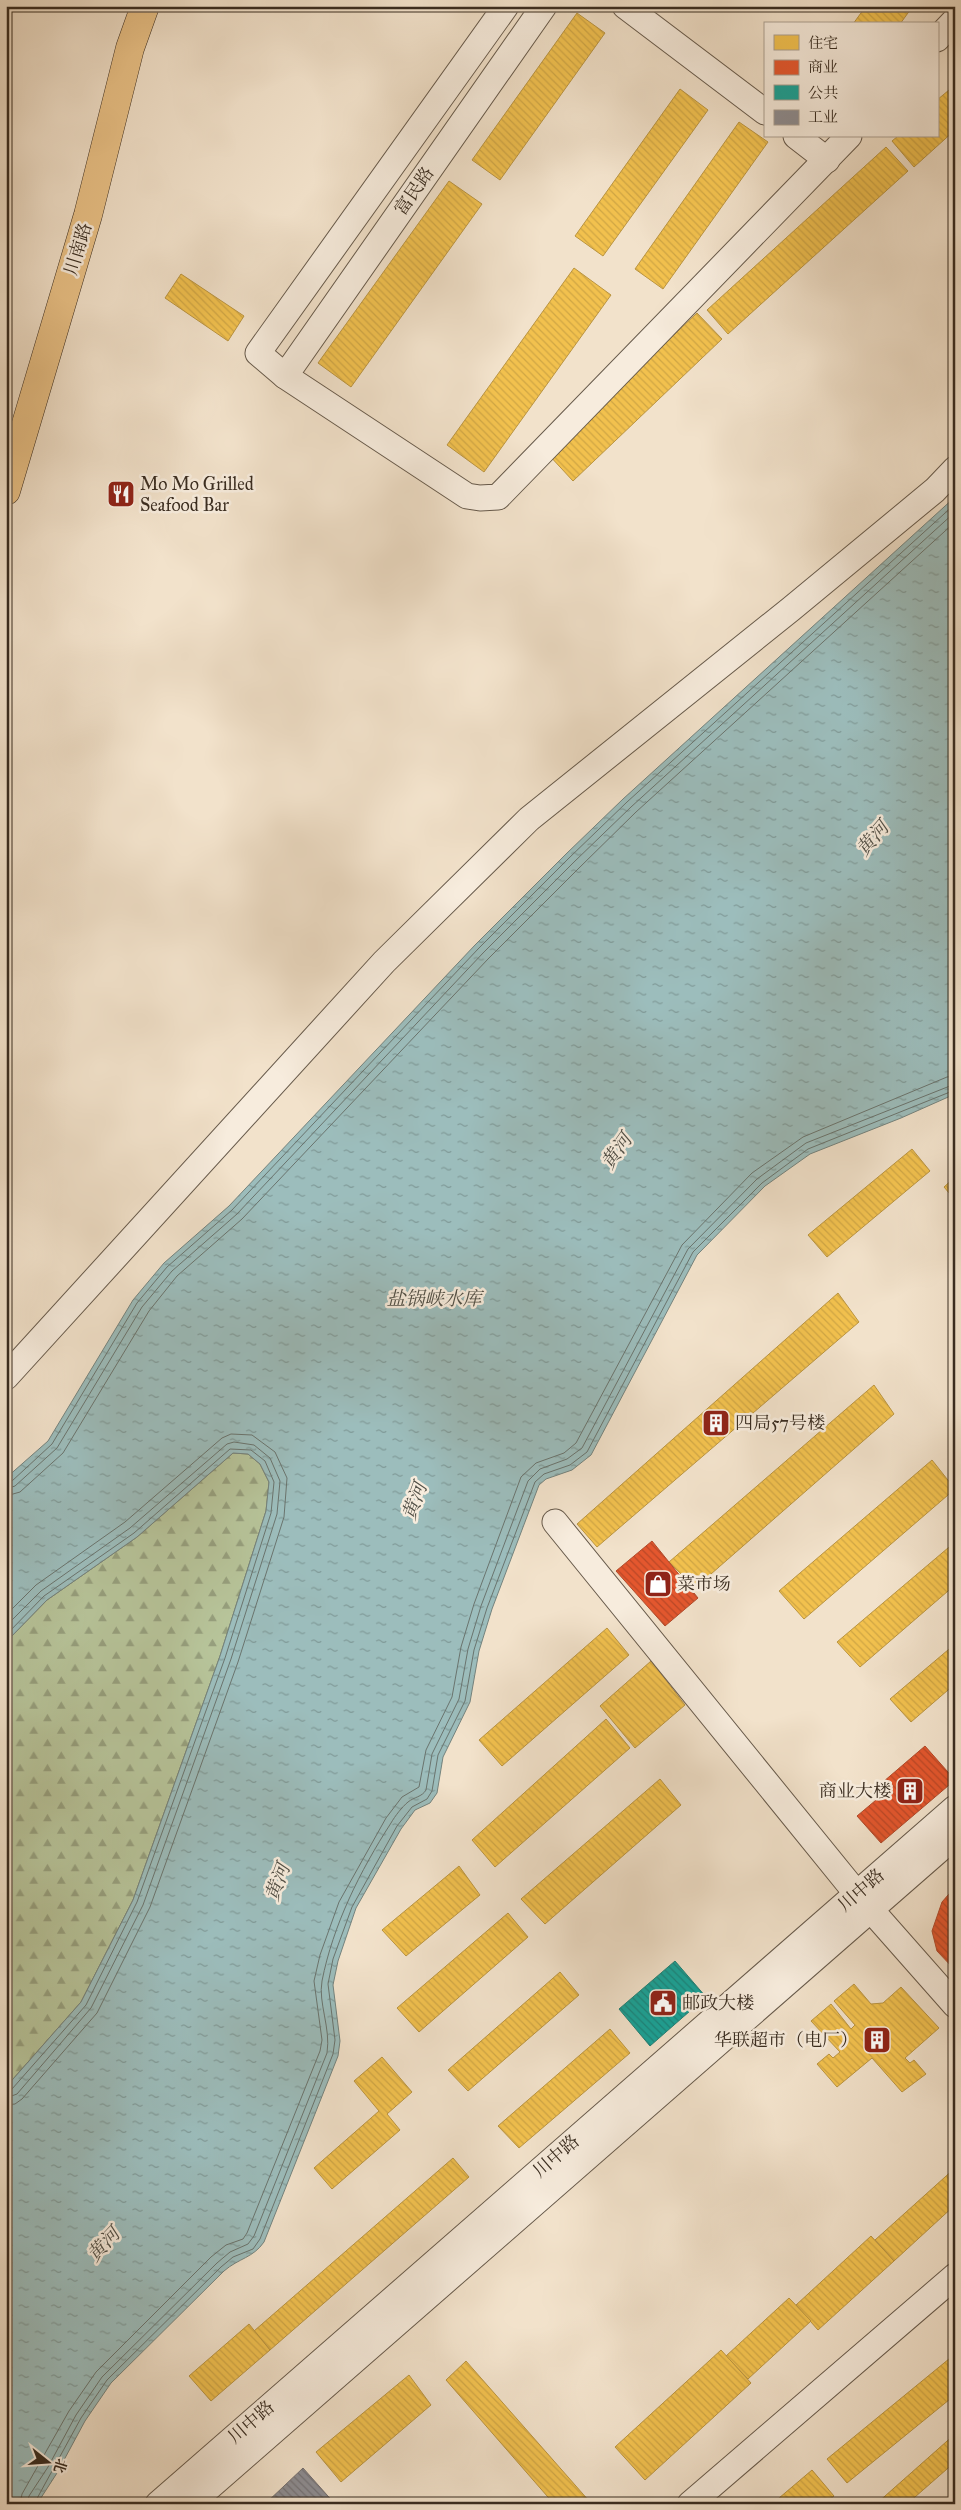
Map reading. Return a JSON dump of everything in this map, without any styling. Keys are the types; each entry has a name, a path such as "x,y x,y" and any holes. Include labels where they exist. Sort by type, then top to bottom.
{"main road":[{"name":"川南路","path":"6,491 88,215 130,48 145,6"}],"street":[{"name":"富民路","path":"506,6 258,353 285,376 544,6"},
{"path":"625,6 764,111"},
{"path":"938,38 955,20"},
{"path":"799,138 827,160"},
{"path":"285,376 467,496 480,498 498,497 847,138"},
{"path":"6,1377 384,962 529,819 791,609 934,490 955,469"},
{"path":"555,1522 864,1902 955,2005"},
{"name":"川中路","path":"190,2504 864,1902 955,1808"},
{"name":"川中路","path":"158,2504 864,1902 955,1836"},
{"path":"690,2504 955,2276"}],"green space":[{"path":"233,1453 248,1454 260,1464 269,1482 266,1511 220,1656 133,1900 81,2002 6,2087 6,1642 47,1600 137,1537"}],"water":[{"name":"盐锅峡水库","path":"955,497 955,1094 901,1118 810,1154 765,1186 697,1255 591,1455 572,1470 546,1479 539,1485 492,1609 479,1651 470,1702 443,1757 437,1793 430,1803 415,1810 401,1829 356,1908 338,1961 333,1985 340,2041 338,2056 264,2242 250,2255 224,2271 111,2383 85,2421 57,2473 37,2504 6,2504 6,2087 81,2002 133,1900 220,1656 266,1511 269,1482 260,1464 248,1454 233,1453 137,1537 47,1600 6,1642 6,1478 48,1441 133,1300 164,1263 229,1206 475,945 566,854 623,799"}],"building: 住宅":[{"path":"866,6 913,6 901,22 854,22"},
{"path":"577,13 605,33 500,180 472,160"},
{"path":"955,85 955,130 914,167 892,141 896,138 938,138 938,99"},
{"path":"680,89 708,110 603,256 575,236"},
{"path":"739,122 768,142 663,289 635,269"},
{"path":"886,147 908,171 728,334 707,310"},
{"path":"449,181 482,204 351,387 318,363"},
{"path":"574,268 611,295 484,472 447,445"},
{"path":"181,274 244,316 228,341 165,298"},
{"path":"697,313 722,339 573,481 548,454"},
{"path":"912,1149 930,1171 827,1257 808,1235"},
{"path":"955,1177 955,1200 944,1187"},
{"name":"四局57号楼","path":"838,1293 859,1322 597,1547 577,1524"},
{"path":"874,1385 894,1414 695,1588 669,1562"},
{"path":"932,1460 955,1489 804,1619 779,1591"},
{"path":"955,1542 955,1585 860,1667 837,1642"},
{"path":"607,1628 629,1655 502,1766 479,1740"},
{"path":"955,1644 955,1684 911,1722 890,1699"},
{"path":"651,1661 685,1705 635,1748 600,1706"},
{"path":"606,1719 630,1748 495,1867 472,1840"},
{"path":"660,1779 681,1805 545,1924 521,1899"},
{"path":"459,1866 480,1895 406,1956 382,1930"},
{"path":"508,1913 528,1937 419,2032 397,2008"},
{"path":"560,1972 579,1995 468,2091 448,2070"},
{"name":"华联超市（电厂）","path":"854,1984 871,2004 883,2003 901,1987 939,2028 905,2058 910,2063 914,2060 926,2074 902,2092 872,2058 837,2087 817,2064 829,2054 833,2058 840,2052 811,2021 831,2004 851,2029 855,2025 834,2001"},
{"path":"610,2029 630,2053 519,2148 498,2126"},
{"path":"382,2057 412,2092 387,2114 400,2130 332,2189 314,2168 379,2111 354,2081"},
{"path":"453,2158 469,2177 270,2350 254,2331"},
{"path":"955,2168 955,2205 894,2261 875,2240"},
{"path":"871,2236 894,2261 818,2330 796,2305"},
{"path":"789,2298 811,2321 748,2379 726,2356"},
{"path":"249,2324 270,2350 211,2401 189,2376"},
{"path":"721,2350 751,2383 645,2480 615,2447"},
{"path":"955,2354 955,2395 847,2483 827,2459"},
{"path":"466,2361 590,2502 554,2504 446,2380"},
{"path":"409,2375 431,2405 341,2482 316,2452"},
{"path":"955,2434 955,2462 907,2504 876,2504"},
{"path":"812,2470 834,2496 824,2504 772,2504"}],"building: 商业":[{"name":"菜市场","path":"652,1541 698,1598 665,1626 616,1571"},
{"name":"商业大楼","path":"925,1746 955,1780 881,1843 857,1816 882,1795 876,1788"},
{"path":"955,1887 955,1970 937,1951 932,1931 942,1902"}],"building: 公共":[{"name":"邮政大楼","path":"675,1961 706,1997 650,2046 619,2009"}],"building: 工业":[{"path":"303,2468 335,2504 265,2504"}],"place":[{"name":"Mo Mo Grilled Seafood Bar","path":"121,494"},
{"name":"四局57号楼","path":"716,1423"},
{"name":"菜市场","path":"658,1584"},
{"name":"商业大楼","path":"910,1791"},
{"name":"邮政大楼","path":"663,2003"},
{"name":"华联超市（电厂）","path":"877,2040"}],"water label":[{"name":"黄河","path":"872,838"},
{"name":"黄河","path":"616,1151"},
{"name":"黄河","path":"414,1501"},
{"name":"黄河","path":"277,1882"},
{"name":"黄河","path":"103,2244"}]}
